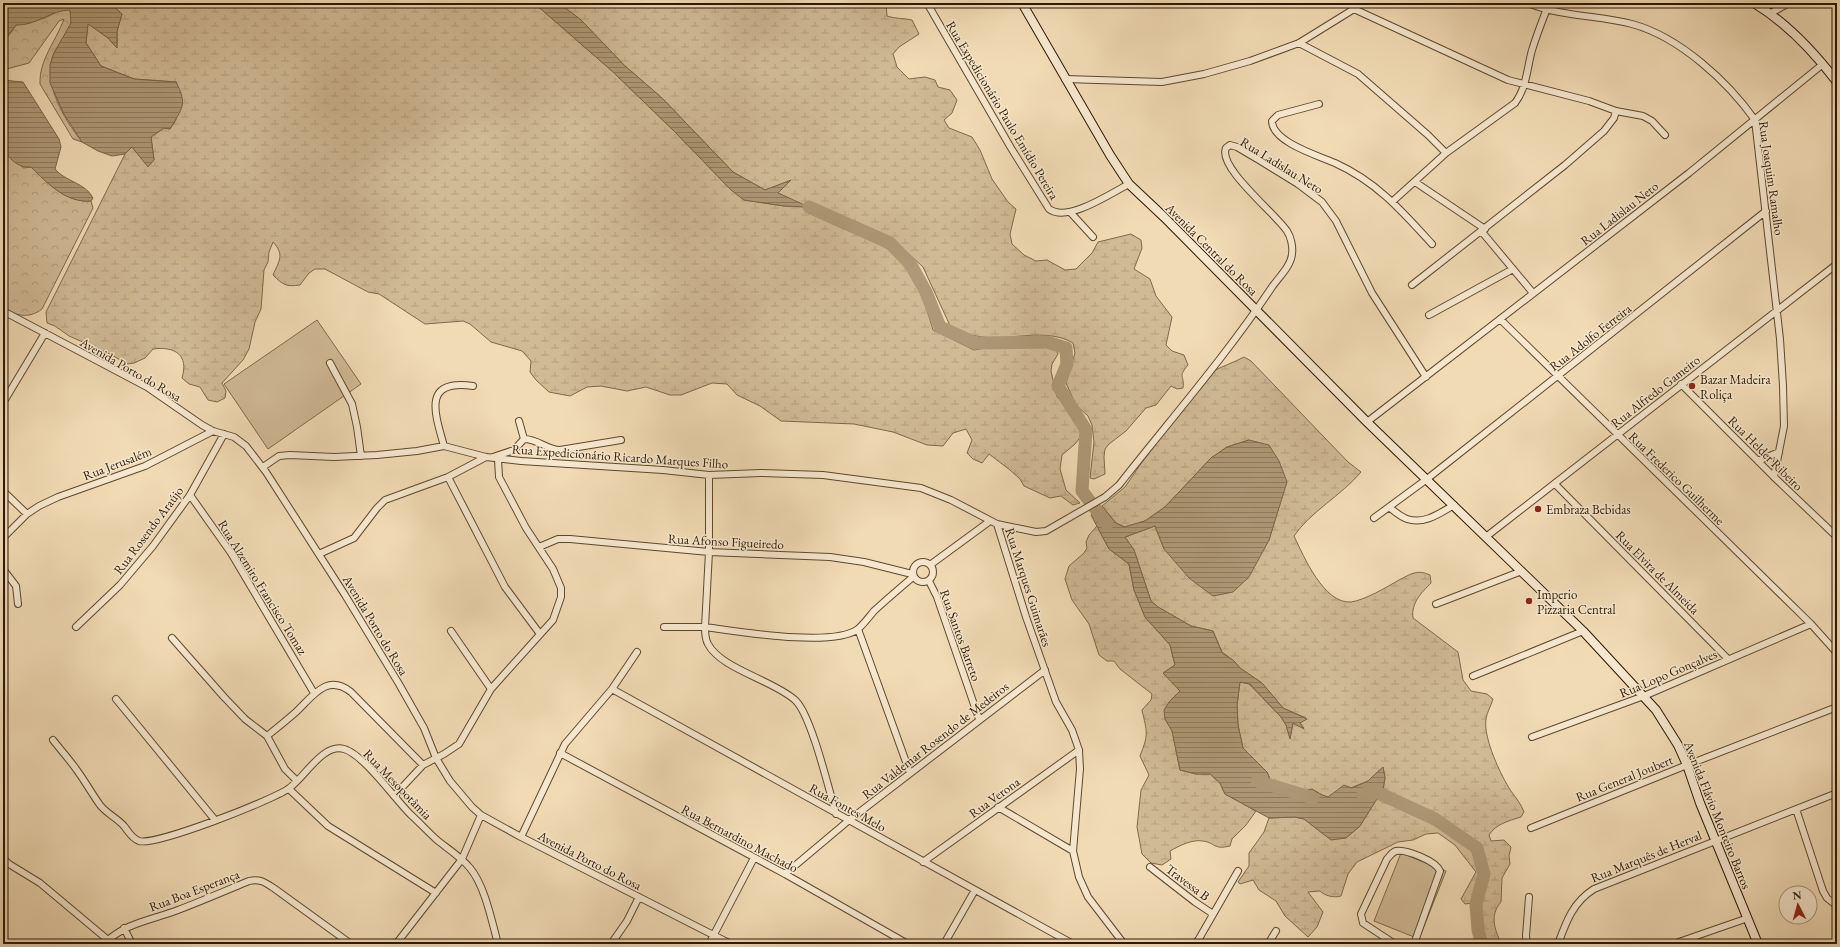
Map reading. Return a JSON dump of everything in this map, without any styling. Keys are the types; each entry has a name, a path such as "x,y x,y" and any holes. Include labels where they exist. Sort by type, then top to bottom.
{"street":[{"name":"Rua Expedicionário Paulo Emídio Pereira","path":"927,3 1011,148 1046,205 1053,211 1071,213"},
{"name":"Avenida Central do Rosa","path":"1022,3 1065,79 1129,184 1164,217 1367,422 1427,478"},
{"path":"1144,3 1156,3"},
{"path":"1065,79 1162,82 1204,74 1250,61 1299,43 1354,9 1361,3"},
{"name":"Rua Joaquim Ramalho","path":"1528,3 1547,10 1633,24 1662,36 1719,77 1741,100 1756,120 1777,310 1783,386 1784,426 1774,478"},
{"path":"1393,201 1446,154 1511,106 1521,95 1525,85 1534,42 1549,3"},
{"path":"1754,3 1771,13 1798,37 1823,64 1837,82"},
{"path":"1771,13 1789,3"},
{"path":"1354,9 1508,80 1589,101 1616,111 1643,116 1652,121 1665,135"},
{"path":"1299,43 1358,74 1428,135 1446,154"},
{"name":"Rua Ladislau Neto","path":"1367,422 1756,120 1823,64"},
{"path":"1319,104 1278,115 1272,121 1275,130 1290,142 1310,154 1351,171 1373,185 1393,201 1432,244"},
{"path":"1412,285 1483,231 1565,165 1604,131 1614,118 1616,111"},
{"name":"Rua Ladislau Neto","path":"1256,311 1289,265 1292,256 1292,249 1287,231 1238,178 1227,160 1224,151 1230,146 1237,147 1291,180 1322,202 1336,221 1372,293 1426,377"},
{"path":"1415,182 1483,231 1533,293"},
{"path":"1093,237 1071,213 1129,184"},
{"name":"Rua Adolfo Ferreira","path":"1374,518 1558,376 1766,211"},
{"name":"Rua Alfredo Gameiro","path":"1487,536 1837,264"},
{"path":"1429,315 1513,269"},
{"name":"Avenida Porto do Rosa","path":"3,311 148,387 213,431 234,437 246,446 263,467 319,554 399,684 424,728 436,758 459,794 481,815 521,837 731,944"},
{"name":"Rua Marques Guimarães","path":"1124,944 1088,897 1079,877 1073,851 1073,835 1080,769 1079,750 1072,730 1056,702 997,524 1036,532 1046,531 1081,512 1110,493 1119,485 1256,311"},
{"name":"Rua Frederico Guilherme","path":"1500,320 1811,624 1837,653"},
{"path":"3,404 45,333"},
{"path":"330,363 352,404 361,456"},
{"path":"444,446 435,406 436,396 440,390 449,385 460,384 473,386"},
{"name":"Rua Helder Ribeiro","path":"1681,384 1774,478 1837,537"},
{"path":"519,421 524,439"},
{"name":"Rua Jerusalém","path":"3,538 28,514 39,506 58,497 145,466 213,431"},
{"name":"Rua Rosendo Araújo","path":"76,627 130,573 153,546 190,495 224,434"},
{"path":"319,554 354,538 385,500 448,477 514,450 524,439 532,439 554,450 621,440"},
{"name":"Rua Expedicionário Ricardo Marques Filho","path":"263,467 279,456 361,456 417,451 444,446 492,458 663,470 709,475 761,473 823,475 921,488 957,503 997,524"},
{"path":"1758,461 1779,452"},
{"path":"394,796 423,765 459,744 491,689 553,620 561,597 561,588 553,569 538,546 499,477 492,458"},
{"path":"709,475 709,552 705,627 708,644 715,654 738,669 779,689 799,704 814,742 836,814"},
{"path":"448,477 505,587 540,634"},
{"name":"Avenida Flávio Monteiro Barros","path":"1427,478 1582,631 1644,696 1666,726 1686,765 1758,944"},
{"name":"Rua Elvira de Almeida","path":"1555,484 1728,659"},
{"path":"3,491 28,514"},
{"name":"Rua Alzemiro Francisco Tomaz","path":"190,495 231,553 314,693"},
{"path":"1388,507 1406,519 1421,521 1436,516 1454,505"},
{"path":"930,565 990,521"},
{"name":"Rua Afonso Figueiredo","path":"538,546 558,540 570,539 709,552 830,557 864,562 913,576"},
{"path":"664,627 705,627 770,636 805,638 850,633 858,629 873,612 913,576 913,569 916,564 920,562 930,565"},
{"path":"913,576 920,582 929,581 933,573 930,565"},
{"path":"3,569 16,586 18,604"},
{"path":"1436,604 1522,571"},
{"name":"Rua Santos Barreto","path":"929,581 937,597 979,719"},
{"name":"Rua Lopo Gonçalves","path":"1532,737 1644,696 1811,624"},
{"path":"858,629 910,773"},
{"path":"451,631 491,689"},
{"path":"1472,676 1582,631"},
{"path":"172,638 240,713 267,736 285,769 297,781"},
{"path":"521,837 565,744 612,689 637,652"},
{"name":"Rua Valdemar Rosendo de Medeiros","path":"785,874 848,821 979,719 1045,670"},
{"path":"267,736 314,693 323,687 331,685 345,687 367,707 423,765"},
{"name":"Rua Fontes Melo","path":"612,689 771,776 848,821 1074,944"},
{"path":"116,698 215,820"},
{"name":"Rua General Joubert","path":"1531,828 1686,765 1837,707"},
{"name":"Rua Mesopotâmia","path":"53,740 76,768 101,806 123,825 134,839 142,842 169,836 264,802 289,789 315,761 325,753 333,749 343,748 350,751 359,758 436,840 462,859 477,878 498,944"},
{"name":"Rua Verona","path":"923,862 1079,750"},
{"name":"Rua Bernardino Machado","path":"560,753 785,874 908,944"},
{"path":"289,789 328,826 436,893"},
{"name":"Rua Marquês de Herval","path":"1558,944 1568,917 1584,895 1594,889 1837,793"},
{"path":"998,807 1073,851"},
{"path":"1796,808 1823,891 1837,906"},
{"path":"396,944 462,859 481,815"},
{"path":"1394,944 1363,923 1361,914 1387,859 1393,853 1398,851 1426,859 1437,865 1440,871 1414,944"},
{"path":"3,858 9,864 40,882 106,942"},
{"path":"709,944 754,858"},
{"name":"Travessa B","path":"1150,867 1213,914"},
{"path":"1205,944 1197,942 1238,871"},
{"name":"Rua Boa Esperança","path":"106,942 124,928 180,910 249,880 257,879 265,882 351,944"},
{"path":"944,944 975,890"},
{"path":"610,944 627,921 639,897"},
{"path":"1527,944 1526,936 1529,897"},
{"path":"1673,944 1748,918"},
{"path":"124,928 132,944"},
{"path":"1268,944 1276,931"}],"green space":[{"path":"110,3 534,3 612,71 675,132 730,189 744,200 784,206 807,207 778,193 790,181 765,190 733,172 662,98 624,65 581,20 559,3 886,3 887,16 912,20 919,34 899,47 893,54 897,67 909,79 925,77 935,80 938,87 950,90 957,100 952,113 944,120 949,128 972,137 980,150 992,179 1008,202 1016,209 1010,234 1012,244 1024,255 1036,261 1047,260 1065,270 1076,269 1092,253 1098,242 1131,234 1141,240 1142,248 1134,269 1150,279 1156,296 1172,317 1166,345 1172,351 1184,355 1188,365 1182,375 1183,388 1177,389 1171,386 1156,405 1146,408 1126,431 1105,449 1105,474 1094,479 1090,478 1094,442 1092,425 1088,416 1076,405 1066,383 1075,353 1073,343 1054,336 1033,335 992,338 952,330 923,267 897,243 826,209 809,207 815,214 824,220 877,243 894,254 902,262 919,289 933,330 974,350 991,347 1042,344 1055,350 1058,354 1052,364 1051,371 1057,397 1068,408 1082,435 1075,444 1062,455 1060,469 1066,490 1080,503 1073,505 1061,496 1050,498 1024,486 1020,479 989,454 982,463 973,459 967,453 972,440 966,429 953,433 943,446 927,445 893,432 854,424 781,421 760,406 737,395 727,384 712,383 681,395 670,395 646,387 627,391 601,386 587,387 570,396 549,392 530,372 531,361 522,351 491,342 470,324 463,321 425,324 379,294 368,292 325,269 315,269 309,273 300,285 291,286 282,283 273,275 279,262 280,254 273,242 269,252 268,262 264,270 261,309 255,322 249,349 243,360 222,383 226,391 225,398 217,402 208,400 200,387 189,384 182,378 184,363 182,358 174,351 161,348 153,349 145,358 134,363 127,364 110,354 69,336 55,326 47,323 46,312 125,154 132,147 148,166 154,160 151,137 164,128 170,129 176,120 176,82 134,79 101,66 86,43 88,23 108,38 117,48 117,31 122,14"},
{"path":"70,9 70,25 55,51 51,62 50,74 56,99 68,122 82,142 73,139 40,84 42,67 64,19 59,21 29,63 3,70 3,43 16,25 45,18 60,10"},
{"path":"3,132 23,168 31,167 58,191 74,199 91,201 93,208 42,309 28,315 13,313 3,308"},
{"path":"317,320 361,384 268,449 224,384"},
{"path":"1244,357 1251,361 1348,462 1361,472 1345,488 1317,511 1294,536 1316,578 1332,595 1341,601 1351,602 1369,596 1414,573 1421,572 1430,575 1431,583 1415,603 1413,618 1458,652 1463,680 1471,691 1487,694 1493,699 1486,719 1487,736 1502,776 1524,812 1521,817 1495,828 1489,835 1491,841 1504,840 1511,847 1509,856 1510,864 1502,878 1501,902 1497,907 1494,917 1495,928 1501,944 1487,944 1484,935 1480,906 1485,881 1478,888 1472,903 1465,904 1461,899 1476,872 1455,845 1438,833 1426,834 1413,840 1398,842 1357,862 1348,874 1341,896 1330,896 1320,891 1308,892 1323,912 1317,927 1308,937 1285,916 1276,901 1259,890 1253,880 1240,884 1238,882 1249,866 1249,853 1264,832 1269,818 1295,817 1304,819 1322,833 1346,838 1360,826 1383,789 1385,778 1383,767 1368,781 1328,797 1312,789 1289,796 1276,793 1267,772 1243,748 1238,725 1237,705 1240,682 1249,684 1281,717 1286,725 1290,738 1293,723 1304,728 1300,723 1306,718 1283,708 1262,683 1240,668 1234,661 1222,652 1213,631 1191,626 1158,607 1151,601 1134,550 1125,537 1155,526 1164,549 1260,555 1269,540 1281,499 1249,440 1227,447 1211,458 1165,507 1145,521 1125,527 1116,523 1102,506 1125,487 1140,465 1212,372"},
{"path":"1097,526 1109,549 1129,564 1134,590 1145,617 1170,645 1175,665 1163,673 1181,691 1169,702 1165,719 1172,730 1180,770 1196,774 1210,774 1220,783 1225,794 1256,811 1246,825 1232,839 1230,846 1217,847 1203,841 1190,842 1170,851 1171,859 1162,865 1151,863 1142,854 1137,827 1141,790 1149,775 1140,756 1146,737 1142,710 1151,700 1152,694 1120,669 1114,661 1107,661 1099,655 1089,624 1072,600 1065,579 1069,566 1084,553 1087,548 1086,542 1089,535"},
{"path":"1401,853 1446,871 1419,939 1374,921"}],"shaded area":[{"path":"9,3 110,3 122,14 117,31 117,48 108,38 88,24 86,43 101,66 134,79 176,82 183,101 180,111 170,129 164,128 151,137 154,160 148,167 132,147 125,154 112,156 98,151 82,142 64,114 50,83 50,65 54,53 71,23 70,10 56,12 23,25 16,25 3,43 3,19"},
{"path":"534,3 559,3 581,20 624,65 662,98 733,172 765,190 791,180 778,193 809,207 784,206 744,200 730,189 675,132 612,71"},
{"path":"3,80 23,82 59,139 61,147 55,169 90,193 93,198 91,201 82,201 66,196 51,186 31,167 19,165 4,152 4,140 6,137 3,132"},
{"path":"1249,440 1269,445 1279,461 1287,482 1269,540 1249,577 1233,592 1213,596 1189,578 1164,549 1155,526 1125,537 1134,550 1151,601 1158,607 1191,626 1213,631 1222,653 1262,683 1283,708 1307,719 1300,723 1304,729 1293,723 1290,739 1286,725 1281,717 1250,684 1240,682 1237,705 1238,725 1243,748 1267,772 1276,793 1289,796 1312,789 1328,797 1344,785 1352,788 1368,781 1383,767 1385,778 1383,789 1360,826 1346,838 1331,840 1304,819 1295,817 1269,818 1225,794 1220,783 1210,774 1196,774 1180,770 1172,731 1165,719 1164,710 1169,702 1180,691 1163,673 1175,665 1170,645 1145,617 1134,590 1129,564 1109,549 1091,515 1102,506 1116,523 1124,527 1145,521 1165,507 1211,458 1227,447"}],"waterway":[{"path":"809,207 890,243 911,265 926,292 940,327 975,343 1047,342 1066,348 1067,364 1058,386 1086,430 1082,491 1107,524"},
{"path":"1257,781 1313,798"},
{"path":"1363,794 1374,791 1435,819 1477,848 1484,874 1476,904 1478,930 1482,944"}],"place":[{"name":"Bazar Madeira Roliça","path":"1692,386"},
{"name":"Embraza Bebidas","path":"1538,509"},
{"name":"Imperio Pizzaria Central","path":"1529,601"}]}
